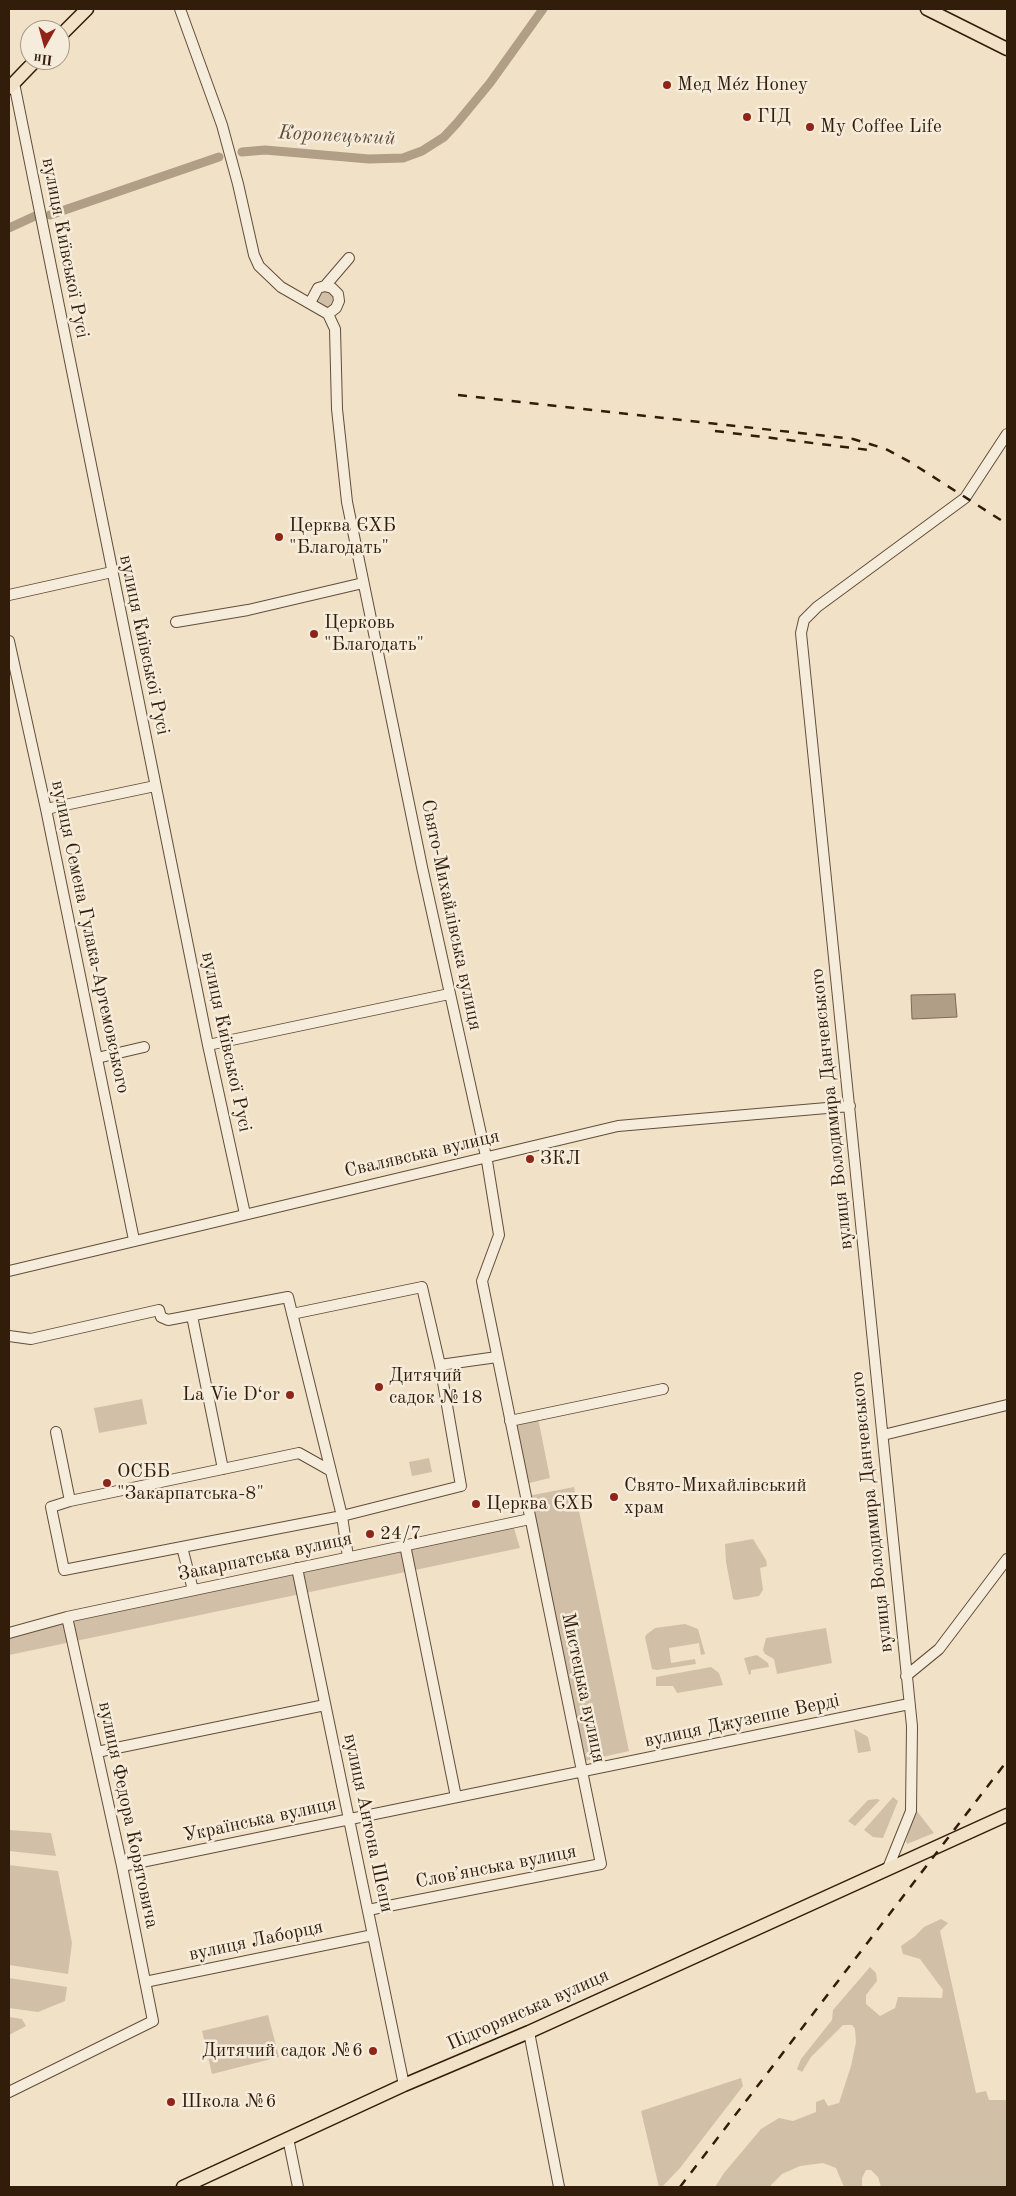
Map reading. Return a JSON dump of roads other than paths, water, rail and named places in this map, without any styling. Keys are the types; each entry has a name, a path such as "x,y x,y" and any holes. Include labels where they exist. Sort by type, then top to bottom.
{"main road":[{"path":"70,26 87,9"},
{"path":"927,9 1007,49"},
{"path":"11,85 26,70"},
{"name":"Підгорянська вулиця","path":"182,2187 404,2085 529,2032 1007,1815"}],"street":[{"path":"180,9 224,134 254,256 259,266 281,287 328,314 336,308 339,301 338,294 329,287"},
{"name":"вулиця Київської Русі","path":"11,85 208,1045 245,1214"},
{"path":"310,303 315,291 329,287 338,269 349,258"},
{"name":"Свято-Михайлівська вулиця","path":"328,314 335,329 337,409 343,479 449,994 486,1157 499,1236 482,1281 530,1519"},
{"name":"вулиця Володимира Данчевського","path":"888,1868 911,1811 913,1761 883,1435 802,642 802,625 817,606 965,498 980,479 1007,434"},
{"path":"9,595 112,572"},
{"path":"176,622 248,610 363,583"},
{"name":"вулиця Семена Гулака-Артемовського","path":"9,641 46,809 134,1240"},
{"path":"46,809 155,786"},
{"path":"208,1045 449,994"},
{"path":"97,1058 144,1047"},
{"name":"Свалявська вулиця","path":"9,1271 618,1126 850,1106"},
{"path":"292,1314 422,1286 440,1365 461,1486 342,1516 64,1570 51,1507 70,1501 300,1453 331,1471"},
{"path":"9,1336 31,1339 158,1310 161,1317 168,1320 288,1297 342,1516 348,1557"},
{"path":"192,1316 224,1469"},
{"path":"440,1365 497,1357"},
{"path":"510,1421 664,1389"},
{"path":"883,1435 1007,1405"},
{"path":"56,1432 70,1501"},
{"name":"Закарпатська вулиця","path":"9,1633 67,1617 530,1519"},
{"name":"Мистецька вулиця","path":"530,1519 601,1864"},
{"path":"405,1545 456,1797"},
{"path":"182,1547 193,1590"},
{"path":"906,1676 939,1649 1007,1560"},
{"name":"вулиця Антона Шепи","path":"297,1568 404,2085"},
{"name":"вулиця Федора Корятовича","path":"9,2092 153,2021 122,1866 67,1617"},
{"name":"вулиця Джузеппе Верді","path":"582,1772 909,1704"},
{"path":"96,1752 325,1705"},
{"name":"Українська вулиця","path":"122,1866 582,1772"},
{"name":"Словʼянська вулиця","path":"368,1910 601,1864"},
{"name":"вулиця Лаборця","path":"145,1982 373,1935"},
{"path":"529,2032 559,2187"},
{"path":"288,2138 298,2187"}],"waterway":[{"name":"Коропецький","path":"242,152 265,150 369,159 403,158 422,151 444,137 457,123 490,83 543,9"},
{"name":"Коропецький","path":"50,215 219,157"},
{"name":"Коропецький","path":"9,228 35,216"}],"railway":[{"path":"458,395 853,439 886,449 910,462 1007,524"},
{"path":"715,431 869,450"},
{"path":"680,2187 1007,1761"}],"place":[{"name":"Мед Méz Honey","path":"667,85"},
{"name":"ГІД","path":"747,117"},
{"name":"My Coffee Life","path":"810,127"},
{"name":"Церква ЄХБ \"Благодать\"","path":"279,537"},
{"name":"Церковь \"Благодать\"","path":"314,634"},
{"name":"ЗКЛ","path":"530,1159"},
{"name":"Дитячий садок №18","path":"379,1387"},
{"name":"La Vie D‘or","path":"290,1395"},
{"name":"ОСББ \"Закарпатська-8\"","path":"107,1483"},
{"name":"Свято-Михайлівський храм","path":"614,1497"},
{"name":"Церква ЄХБ","path":"476,1504"},
{"name":"24/7","path":"370,1534"},
{"name":"Дитячий садок №6","path":"373,2051"},
{"name":"Школа №6","path":"171,2102"}]}
